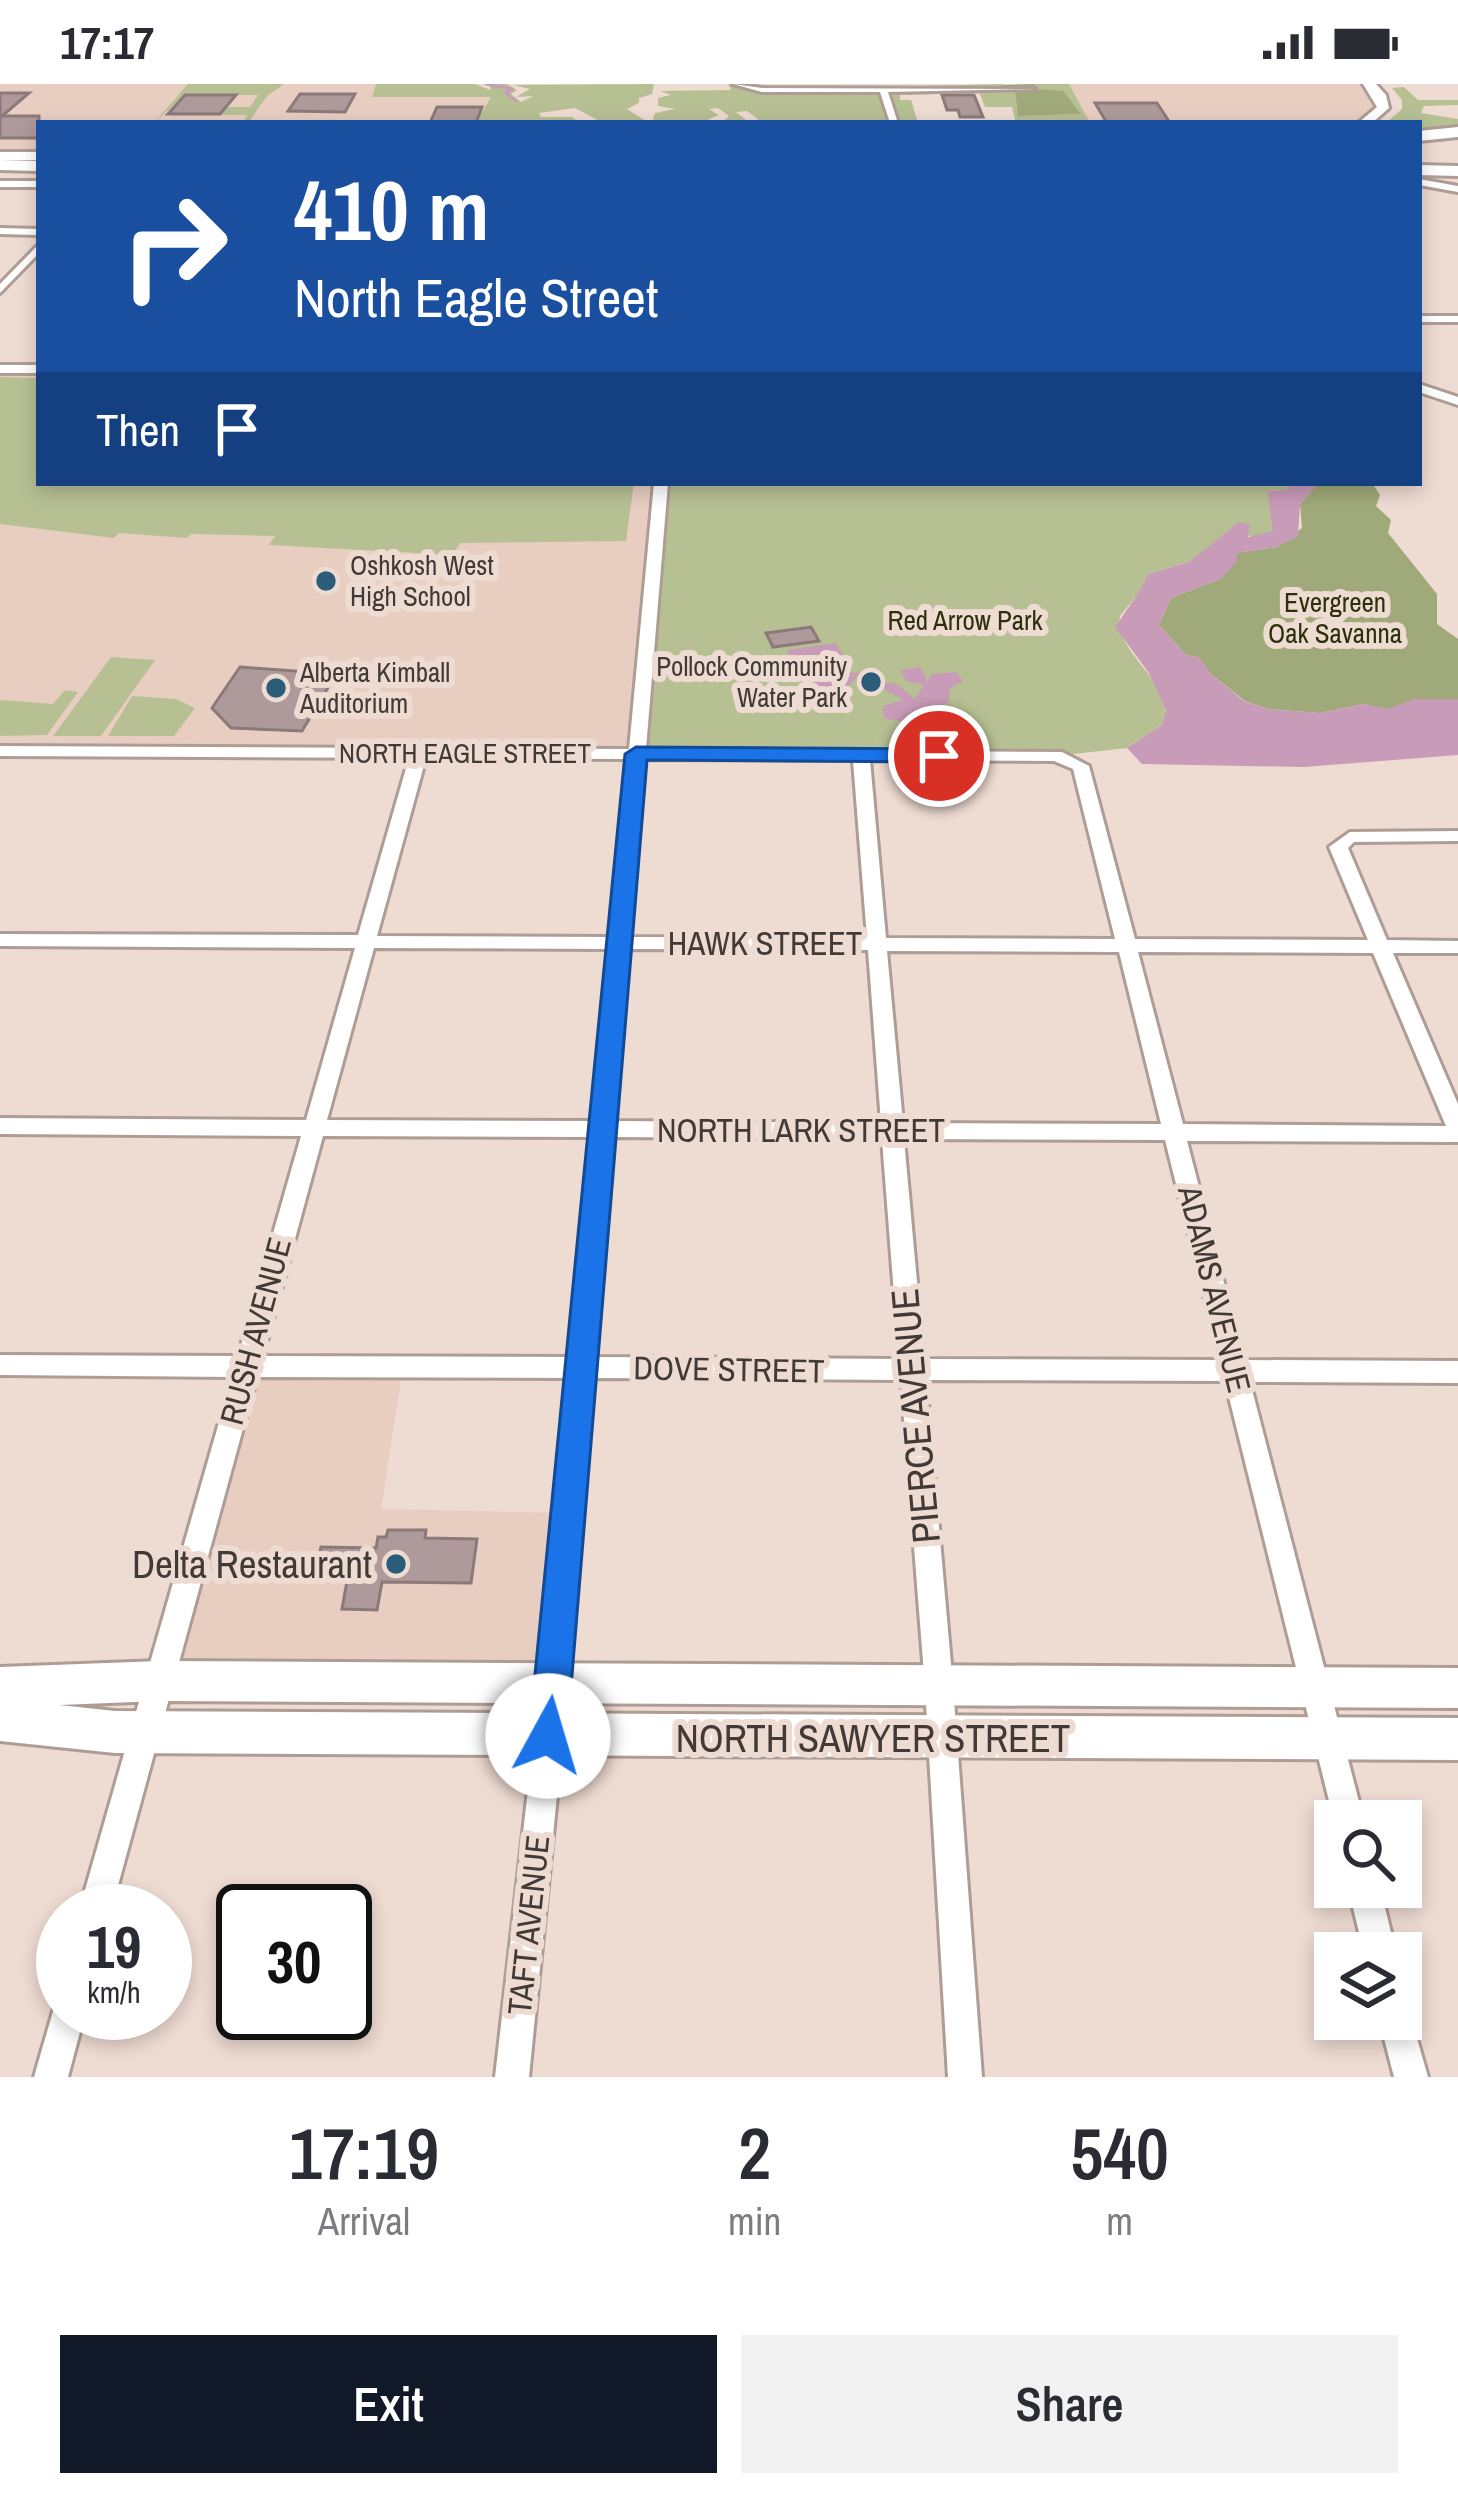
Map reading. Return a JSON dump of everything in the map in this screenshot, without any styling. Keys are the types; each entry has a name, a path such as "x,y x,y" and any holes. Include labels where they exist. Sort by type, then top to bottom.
{"highway":[{"path":"1422,136 1458,132"},
{"path":"1422,155 1458,154"},
{"path":"0,170 36,170"},
{"path":"1422,170 1458,171"}],"street":[{"path":"737,84 762,90 1031,89"},
{"path":"1368,120 1383,108 1370,84"},
{"path":"1384,84 1398,101 1395,113 1384,120"},
{"path":"883,89 893,120"},
{"path":"0,156 36,156"},
{"path":"1422,183 1458,189"},
{"path":"0,184 36,184"},
{"path":"0,232 36,232"},
{"path":"0,290 36,250"},
{"path":"1422,319 1458,319"},
{"path":"0,369 36,369"},
{"path":"1422,389 1458,401"},
{"name":"TAFT AVENUE","path":"512,2077 554,1684 661,486"},
{"name":"NORTH EAGLE STREET","path":"0,751 1056,756 1073,761"},
{"name":"RUSH AVENUE","path":"103,1884 419,753"},
{"name":"PIERCE AVENUE","path":"861,756 939,1687 965,2077"},
{"name":"ADAMS AVENUE","path":"1073,761 1086,772 1344,1800"},
{"path":"1458,836 1342,840 1338,848 1458,1131"},
{"name":"HAWK STREET","path":"0,940 1458,947"},
{"name":"NORTH LARK STREET","path":"0,1126 1458,1131"},
{"name":"DOVE STREET","path":"0,1365 1458,1372"},
{"name":"NORTH SAWYER STREET","path":"0,1688 160,1681 1458,1688"},
{"name":"NORTH SAWYER STREET","path":"0,1720 146,1732 1458,1739"},
{"path":"51,2077 61,2040"},
{"path":"1401,2040 1411,2077"}],"shaded area":[{"path":"0,84 480,84 516,120 36,120 36,156 0,156"},
{"path":"1059,84 1365,84 1378,105 1360,120 1078,120"},
{"name":"Oshkosh West High School","path":"0,369 36,369 36,486 661,486 636,754 0,750"},
{"path":"1315,486 1300,504 1298,536 1277,547 1237,553 1237,561 1222,578 1171,598 1159,625 1186,655 1199,657 1211,674 1244,701 1268,709 1320,713 1366,704 1387,709 1415,699 1458,699 1458,755 1304,767 1142,764 1127,748 1163,724 1166,710 1149,673 1115,627 1148,574 1189,562 1239,522 1250,525 1248,537 1273,531 1267,491"},
{"path":"836,643 845,659 808,664 820,670 859,673 836,691 805,692 787,650"},
{"path":"920,667 928,682 931,674 956,672 963,681 950,689 943,707 927,716 901,721 884,718 883,706 903,700 881,683 895,683 915,699 924,685 906,681 900,670"},
{"path":"245,1366 403,1367 381,1509 567,1513 554,1685 160,1681"}],"green space":[{"path":"188,84 284,84 267,96 250,120 244,120 247,115 220,115 226,107 250,107 258,95 185,95 157,120"},
{"path":"376,84 474,84 491,90 489,84 507,84 517,90 511,94 521,102 533,96 516,97 530,89 513,85 654,84 652,94 627,109 644,120 597,120 575,108 539,113 576,120 478,120 491,97 372,97"},
{"path":"728,84 772,91 742,84 877,86 867,88 882,94 889,120 759,120 747,111 736,112 746,120 725,120 729,116 718,108 709,109 719,115 707,120 653,120 655,113 675,109 658,106 658,98 671,95 660,91 731,90"},
{"path":"1001,84 1015,92 1018,116 1080,114 1069,100 1031,89 1035,84 1069,84 1088,120 1015,120 1012,107 985,107 975,93 900,95 900,100 911,100 917,120 896,120 888,92 893,89 882,87"},
{"path":"1035,84 1033,89 1063,91 1081,114 1018,116 1015,92 1000,85"},
{"path":"1404,87 1418,100 1458,100 1458,105 1424,106 1421,113 1458,119 1458,128 1422,131 1422,120 1389,120 1402,109 1402,100 1392,88"},
{"path":"0,377 36,378 36,486 634,486 626,541 460,543 453,555 269,545 275,536 191,534 187,538 119,533 114,538 0,524"},
{"name":"Red Arrow Park","path":"661,486 1290,486 1267,491 1274,531 1256,537 1231,532 1189,562 1148,574 1147,583 1120,616 1126,644 1155,683 1166,710 1163,724 1127,748 1056,756 636,754"},
{"name":"Evergreen Oak Savanna","path":"1315,486 1374,486 1380,495 1376,506 1391,520 1388,533 1437,594 1437,624 1458,639 1458,699 1415,699 1388,710 1365,704 1320,713 1268,709 1245,701 1198,657 1186,655 1159,625 1171,598 1222,578 1236,553 1277,547 1302,528 1300,504"},
{"path":"111,657 155,660 101,736 53,736"},
{"path":"65,690 78,692 47,735 0,736 0,700 53,704"},
{"path":"132,696 176,699 195,708 174,736 108,736"}],"building":[{"path":"0,93 29,93 2,116 39,116 36,138 0,138"},
{"path":"300,94 355,94 345,112 288,111"},
{"path":"185,95 236,95 220,114 168,114"},
{"path":"942,95 974,95 983,117 960,117 958,110 947,110"},
{"path":"1095,103 1157,103 1168,120 1105,120"},
{"path":"437,107 482,107 477,120 431,120"},
{"path":"811,627 819,641 773,647 766,633"},
{"name":"Alberta Kimball Auditorium","path":"240,667 336,674 302,731 231,728 212,708"},
{"name":"Delta Restaurant","path":"388,1530 426,1530 425,1538 477,1539 471,1583 382,1582 377,1610 342,1609 347,1581 314,1580 321,1547 376,1548 378,1537 386,1537"}],"waterway":[{"path":"486,84 512,89 506,93 516,101"}],"place":[{"name":"Oshkosh West High School","path":"326,581"},
{"name":"Pollock Community Water Park","path":"871,682"},
{"name":"Alberta Kimball Auditorium","path":"276,688"},
{"name":"Delta Restaurant","path":"396,1564"}],"route":[{"path":"548,1736 636,754 939,756"}]}
